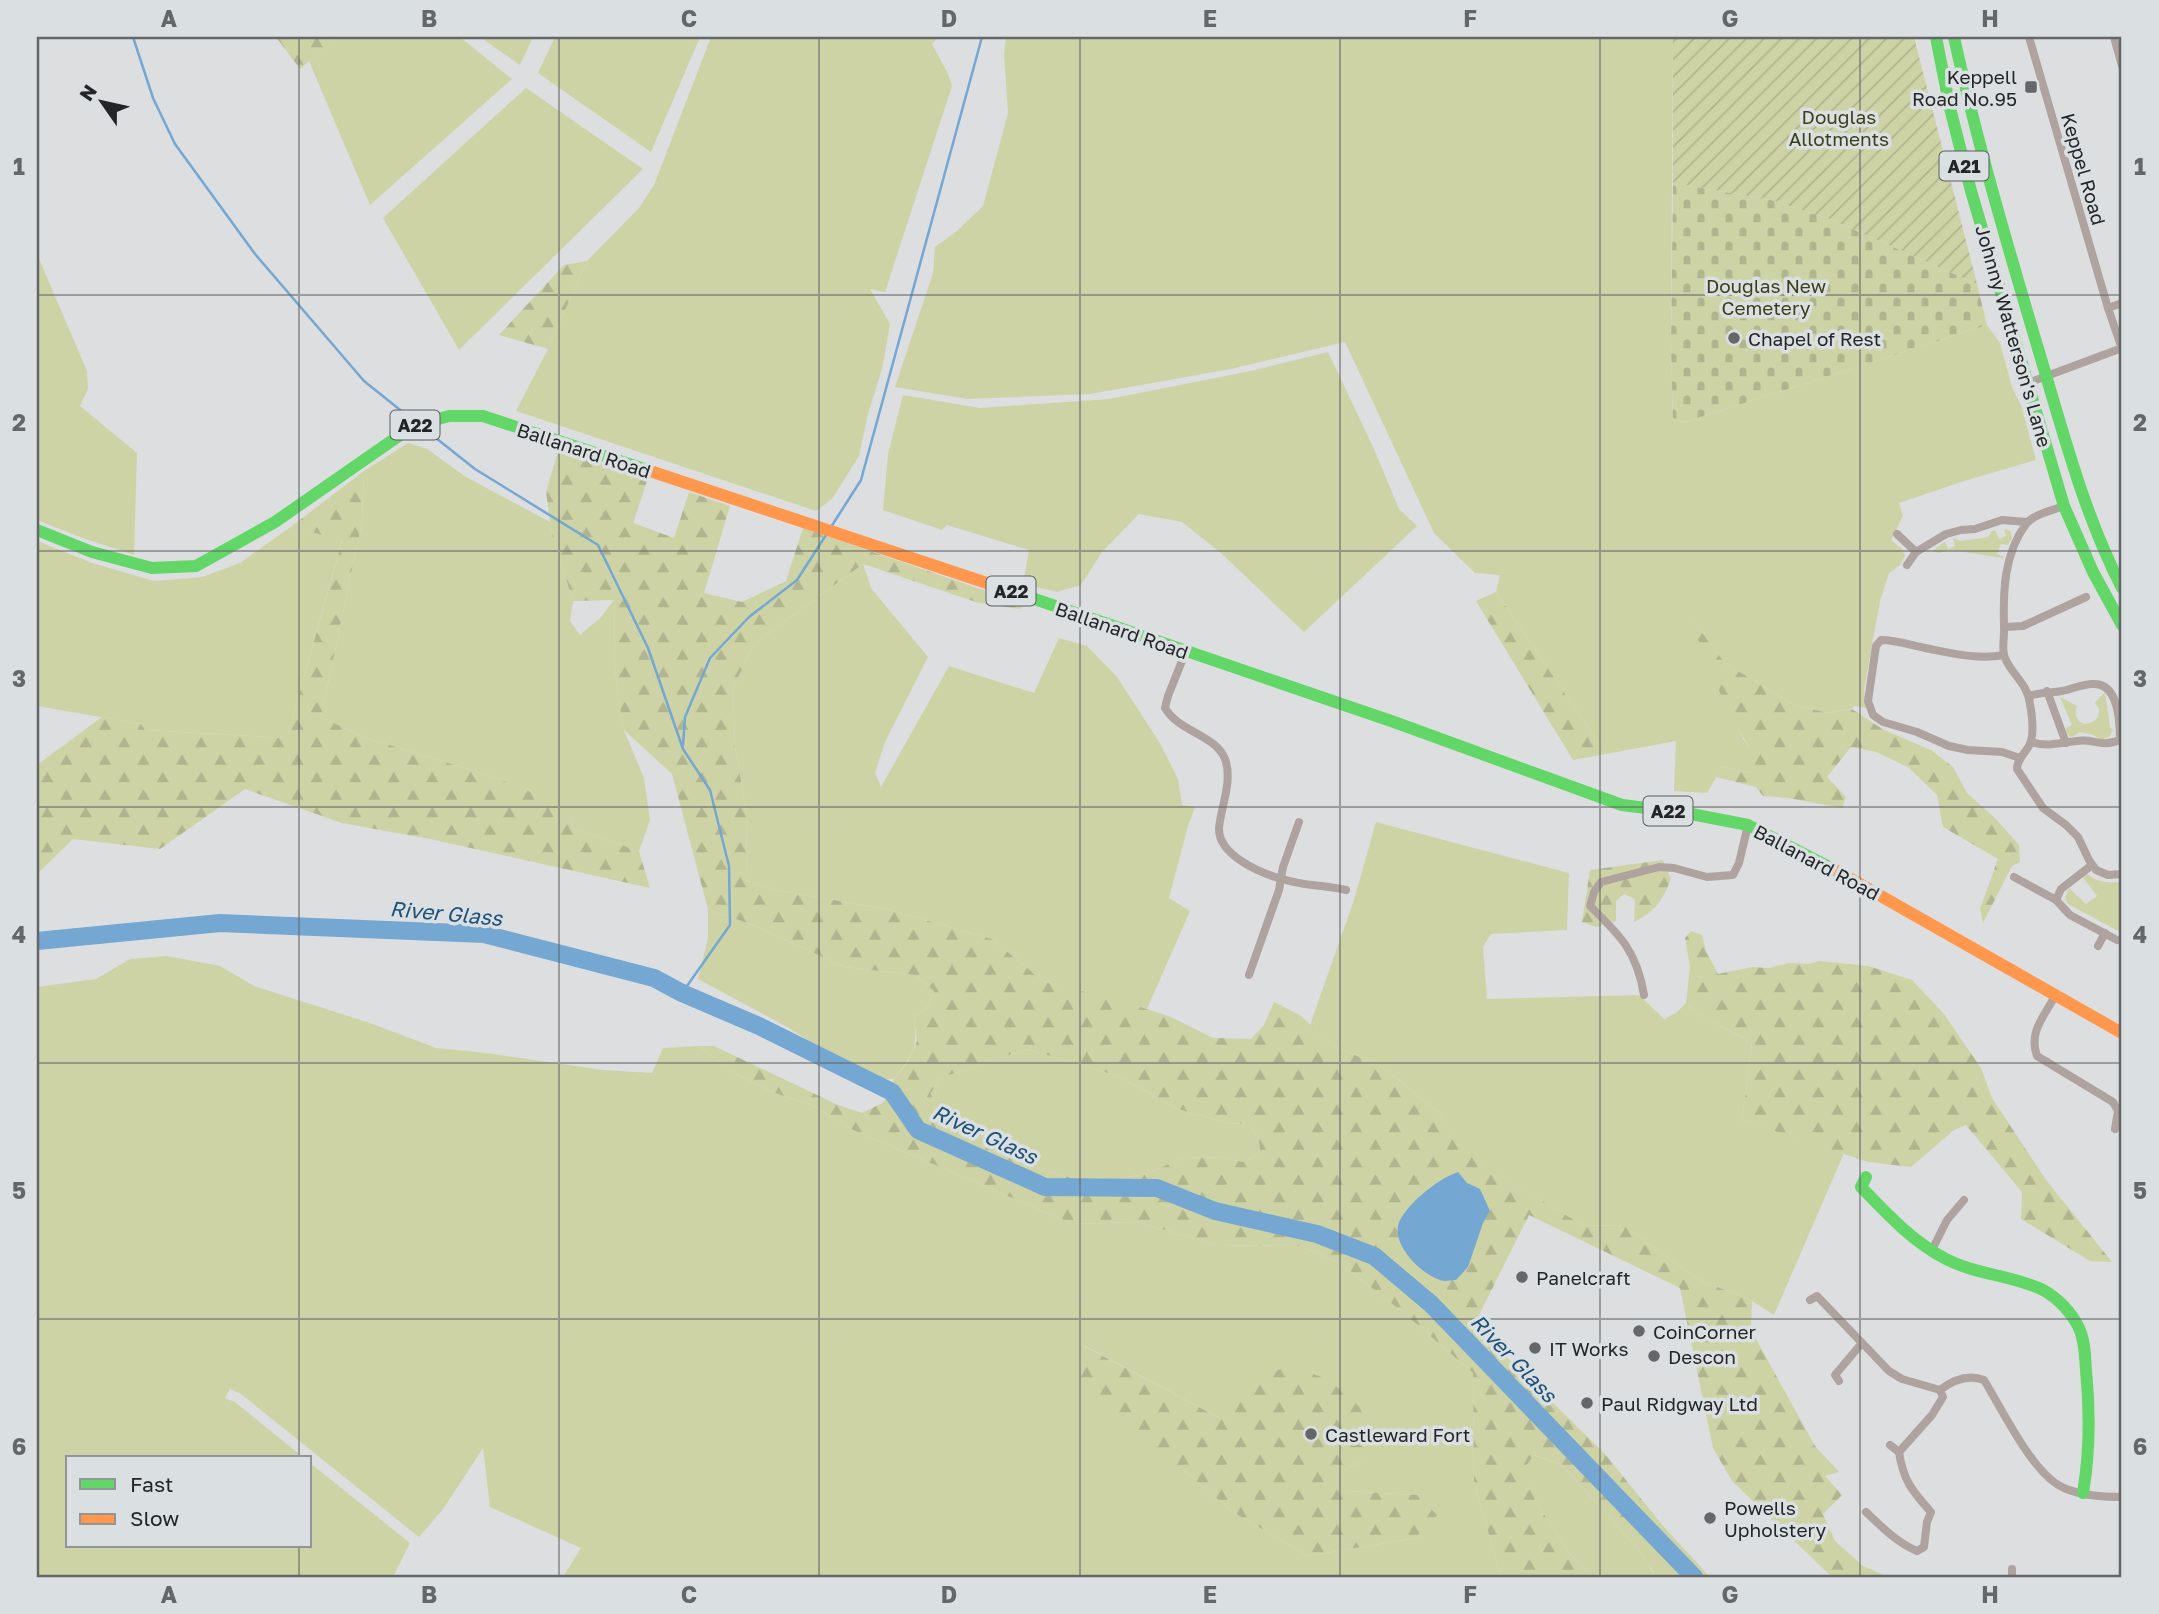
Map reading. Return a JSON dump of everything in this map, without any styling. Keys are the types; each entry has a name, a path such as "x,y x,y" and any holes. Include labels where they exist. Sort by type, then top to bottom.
{"main road":[{"name":"Johnny Watterson's Lane","path":"1936,37 1968,179 2064,506 2093,572 2122,625"},
{"path":"1954,37 1993,201 2086,505 2102,548 2122,588"},
{"name":"Ballanard Road","path":"37,530 92,552 152,568 196,566 275,522 413,426 449,416 483,416 829,530 1394,722 1622,805 1686,813 1748,825 1844,874 2122,1033"},
{"path":"1866,1177 1861,1187 1913,1239 1958,1266 2041,1290 2058,1301 2081,1331 2087,1383 2087,1472 2083,1493"}],"street":[{"name":"Keppel Road","path":"2029,37 2122,349"},
{"path":"2114,37 2122,66"},
{"path":"2108,308 2122,303"},
{"path":"2028,383 2122,349"},
{"path":"2064,506 2027,522 2006,569 2003,590 2004,655 2029,696 2031,742 2017,764 2019,773 2043,808 2078,837 2092,865 2102,874 2122,874"},
{"path":"1907,565 1916,552 1946,534 1975,529 2002,520 2027,522"},
{"path":"1897,534 1916,552"},
{"path":"2004,627 2023,626 2072,600 2086,597"},
{"path":"2004,655 1984,657 1881,640 1876,646 1868,701 1873,715 1883,722 1917,732 1949,746 2002,752 2020,758"},
{"path":"1186,651 1165,708 1172,719 1215,745 1224,756 1229,771 1219,830 1221,843 1241,861 1281,879 1346,890"},
{"path":"2029,696 2093,684 2110,690 2114,698 2121,740 2107,745 2087,740 2052,746 2031,742"},
{"path":"2048,691 2066,743"},
{"path":"1249,975 1279,890 1283,867 1299,822"},
{"path":"1644,995 1641,974 1632,954 1614,930 1590,906 1594,892 1601,882 1660,867 1707,877 1733,875 1739,863 1748,825"},
{"path":"2056,900 2061,889 2092,865"},
{"path":"2014,877 2056,900 2070,915 2120,941"},
{"path":"2098,946 2105,933"},
{"path":"2056,994 2035,1030 2033,1044 2037,1056 2049,1066 2068,1074 2113,1102 2118,1111 2115,1129"},
{"path":"1932,1250 1947,1220 1964,1200"},
{"path":"1810,1300 1817,1296 1889,1371 1896,1375 1940,1390 1963,1378 1976,1377 1984,1380 2044,1475 2064,1488 2098,1496 2122,1497"},
{"path":"1834,1375 1862,1343"},
{"path":"1899,1452 1932,1415 1943,1397 1940,1390"},
{"path":"1890,1445 1899,1452 1902,1472 1912,1491 1931,1512 1941,1514"},
{"path":"1866,1512 1893,1537 1917,1551 1924,1547 1931,1512"}],"green space":[{"path":"276,37 337,37 300,69"},
{"path":"337,37 460,37 512,79 370,205 309,61"},
{"path":"480,37 533,37 520,65"},
{"path":"555,37 700,37 651,152 538,73"},
{"path":"711,37 939,37 932,44 952,86 885,292 870,289 890,324 882,369 859,456 832,499 816,511 516,411 548,349 587,261 639,208 654,185"},
{"path":"1006,37 1673,37 1673,420 1685,422 1987,325 2000,343 2036,460 1899,503 1903,516 1891,540 1902,549 1905,556 1900,565 1889,573 1880,601 1864,689 1866,708 1854,706 1852,709 1828,713 1794,705 1725,663 1690,617 1743,739 1758,758 1751,773 1722,767 1707,793 1674,791 1676,741 1606,754 1496,592 1500,575 1475,573 1434,533 1345,342 1231,369 1090,394 968,399 895,387 933,273 935,247 957,231 983,206 1008,113 1004,54"},
{"name":"Douglas Allotments","path":"1673,37 1914,37 1977,284 1830,219 1771,200 1673,183"},
{"path":"526,88 643,169 459,350 383,218"},
{"name":"Douglas New Cemetery","path":"1673,183 1771,200 1830,219 1977,284 1987,325 1685,422 1673,420"},
{"path":"37,254 87,371 88,389 80,406 137,453 134,555 37,520"},
{"path":"587,261 548,349 499,335 564,265"},
{"path":"1328,352 1399,509 1417,526 1304,632 1221,553 1182,522 1139,514 1102,552 1081,585 1057,592 1023,584 1029,550 947,525 942,530 883,510 888,454 903,395 980,408 1109,399 1251,371"},
{"path":"408,443 427,449 466,477 550,522 573,601 570,621 580,635 600,618 615,599 614,661 623,728 644,778 650,820 639,851 573,829 571,815 493,777 364,737 321,717 362,522 364,471"},
{"path":"559,448 648,478 633,523 674,538 689,492 730,506 704,593 742,602 786,581 803,528 1024,604 1020,609 979,603 863,564 754,644 733,688 735,747 747,814 746,880 776,890 886,909 992,939 1044,982 1122,1001 1171,1017 1213,1038 1251,1039 1264,1025 1274,1002 1300,1015 1331,1045 1383,1067 1439,1113 1465,1153 1584,1226 1623,1225 1698,1279 1752,1301 1751,1330 1815,1446 1839,1472 1825,1476 1842,1495 1823,1514 1835,1541 1863,1566 1888,1577 1832,1577 1732,1481 1713,1448 1680,1288 1529,1215 1474,1325 1604,1453 1664,1527 1710,1577 1653,1577 1654,1573 1639,1550 1562,1465 1534,1455 1524,1469 1535,1500 1569,1553 1594,1577 1501,1577 1474,1482 1473,1373 1405,1314 1340,1263 1300,1246 1217,1245 1137,1222 1073,1224 851,1129 816,1107 775,1093 736,1074 699,1046 714,1046 838,1105 862,1113 884,1102 894,1079 908,1062 917,1041 914,1018 928,1006 934,991 915,975 844,967 758,927 708,909 672,774 623,729 614,661 615,600 573,601 552,535 546,492","holes":["1027,1049 1118,1076 1178,1109 1227,1123 1249,1124 1259,1139 1260,1153 1243,1162 1225,1158 1184,1157 1149,1173 1107,1181 1063,1176 1029,1166 984,1147 980,1131 948,1129 936,1120 931,1093 940,1078"]},
{"path":"364,471 362,522 321,717 364,737 493,777 559,803 571,815 573,829 639,851 650,888 430,839 342,823 245,789 160,849 73,839 37,874 37,765 102,717 141,724 145,730 287,738 342,541 292,526"},
{"path":"292,526 342,540 287,738 145,730 141,724 37,706 37,541 92,563 154,581 202,577 240,563"},
{"path":"2004,529 2010,531 2012,538 2008,545 2001,544 1997,554 2003,558 1952,550 1939,553 1932,551 1945,542 1948,549 1955,546 1953,538 1961,541 1988,537 1995,530 1999,539 2006,536"},
{"path":"863,564 871,588 928,657 885,742 875,773 881,787 949,666 1034,693 1059,638 1087,646 1117,677 1161,745 1178,779 1182,805 1195,807 1169,898 1190,911 1147,1009 1044,982 992,939 886,909 776,890 746,880 747,814 735,747 733,688 754,644"},
{"path":"1496,592 1606,754 1573,760 1476,601"},
{"path":"1688,614 1725,663 1794,705 1828,713 1852,709 1884,730 1931,750 1953,767 1967,793 1995,818 2019,845 2020,862 2012,866 1983,923 1980,909 1998,859 1943,827 1937,795 1908,767 1876,752 1851,747 1827,777 1846,797 1842,808 1763,796 1756,787 1716,777 1722,767 1751,773 1757,758 1726,706"},
{"path":"2105,692 2110,727 2113,730 2109,737 2102,740 2080,732 2069,736 2065,729 2072,725 2060,697 2077,706 2076,717 2085,724 2098,717 2099,708 2095,703"},
{"path":"1376,822 1569,873 1567,930 1491,934 1483,947 1487,999 1639,995 1664,1019 1676,1013 1686,1003 1695,1012 1752,1043 1742,1120 1844,1153 1774,1315 1752,1301 1698,1279 1623,1225 1584,1226 1464,1153 1439,1113 1383,1067 1331,1045 1310,1025 1354,900"},
{"path":"1663,860 1671,879 1661,899 1648,914 1634,922 1635,899 1624,894 1616,901 1616,921 1596,927 1582,922 1590,870"},
{"path":"2088,874 2099,881 2122,882 2122,933 2068,904 2065,898 2069,888 2086,904 2097,896 2082,876"},
{"path":"708,909 758,927 844,967 915,975 934,991 928,1006 914,1018 913,1051 894,1079 884,1079 809,1041 698,979 708,938"},
{"path":"1691,931 1702,935 1706,951 1718,974 1752,967 1769,968 1788,963 1808,964 1819,961 1868,966 1912,980 1944,1014 1981,1068 1992,1098 2046,1180 2112,1262 2090,1261 2021,1219 2022,1192 1966,1125 1954,1130 1911,1167 1868,1162 1742,1120 1752,1043 1695,1012 1686,1003 1690,967 1685,938"},
{"path":"167,956 220,966 254,986 370,1023 436,1048 603,1070 652,1073 663,1048 699,1046 736,1074 775,1093 816,1107 851,1129 1073,1224 1137,1222 1217,1245 1300,1246 1340,1263 1405,1314 1473,1373 1474,1482 1501,1577 563,1577 581,1548 490,1507 483,1448 443,1509 419,1537 241,1394 230,1389 225,1398 235,1402 302,1456 66,1456 66,1548 312,1548 312,1465 410,1543 393,1577 37,1577 37,987 96,979 130,959","holes":["1083,1345 1229,1423 1367,1457 1344,1471 1344,1491 1418,1495 1422,1537 1308,1556 1233,1512 1185,1471"]},
{"path":"1027,1049 1118,1076 1178,1109 1227,1123 1249,1124 1259,1139 1260,1153 1243,1162 1225,1158 1184,1157 1149,1173 1107,1181 1063,1176 1029,1166 984,1147 980,1131 948,1129 936,1120 931,1093 940,1078"},
{"path":"1082,1345 1229,1423 1251,1381 1290,1365 1329,1380 1361,1408 1372,1442 1367,1457 1344,1471 1344,1491 1418,1495 1437,1515 1422,1537 1308,1556 1233,1512 1185,1471 1070,1388"},
{"path":"1533,1455 1562,1465 1639,1550 1654,1574 1653,1577 1594,1577 1569,1553 1535,1500 1523,1469"}],"water":[{"path":"1458,1172 1467,1183 1480,1189 1490,1211 1483,1223 1468,1267 1456,1280 1443,1281 1425,1272 1410,1259 1400,1242 1398,1226 1406,1210 1422,1194"}],"waterway":[{"path":"133,37 153,98 175,144 255,254 364,381 414,421"},
{"path":"831,527 861,480 982,37"},
{"path":"422,427 475,469 598,545 648,648 683,749 710,790 729,866 730,925 682,993"},
{"path":"683,745 685,717 710,658 749,617 797,580 826,535"},
{"name":"River Glass","path":"37,941 220,923 484,934 654,978 892,1092 918,1130 1045,1187 1157,1188 1215,1211 1317,1234 1374,1256 1431,1304 1694,1577"}],"traffic: fast":[{"path":"1936,37 1971,191 2064,506 2093,572 2122,625"},
{"path":"1954,37 1995,200 2068,448 2086,505 2122,588"},
{"path":"37,530 92,552 152,568 196,566 275,522 413,426 449,416 483,416 647,470"},
{"path":"1023,595 1394,722 1622,805 1686,813 1748,825 1835,870"},
{"path":"1866,1177 1861,1187 1922,1244 1958,1264 2043,1290 2073,1317 2079,1328 2085,1354 2089,1416 2083,1493"}],"traffic: slow":[{"path":"647,470 1023,595"},
{"path":"1835,870 2122,1033"}],"place":[{"name":"Keppell Road No.95","path":"2031,87"},
{"name":"Chapel of Rest","path":"1734,338"},
{"name":"Panelcraft","path":"1522,1277"},
{"name":"CoinCorner","path":"1639,1331"},
{"name":"IT Works","path":"1535,1348"},
{"name":"Descon","path":"1654,1356"},
{"name":"Paul Ridgway Ltd","path":"1587,1403"},
{"name":"Castleward Fort","path":"1311,1434"},
{"name":"Powells Upholstery","path":"1710,1518"}]}
